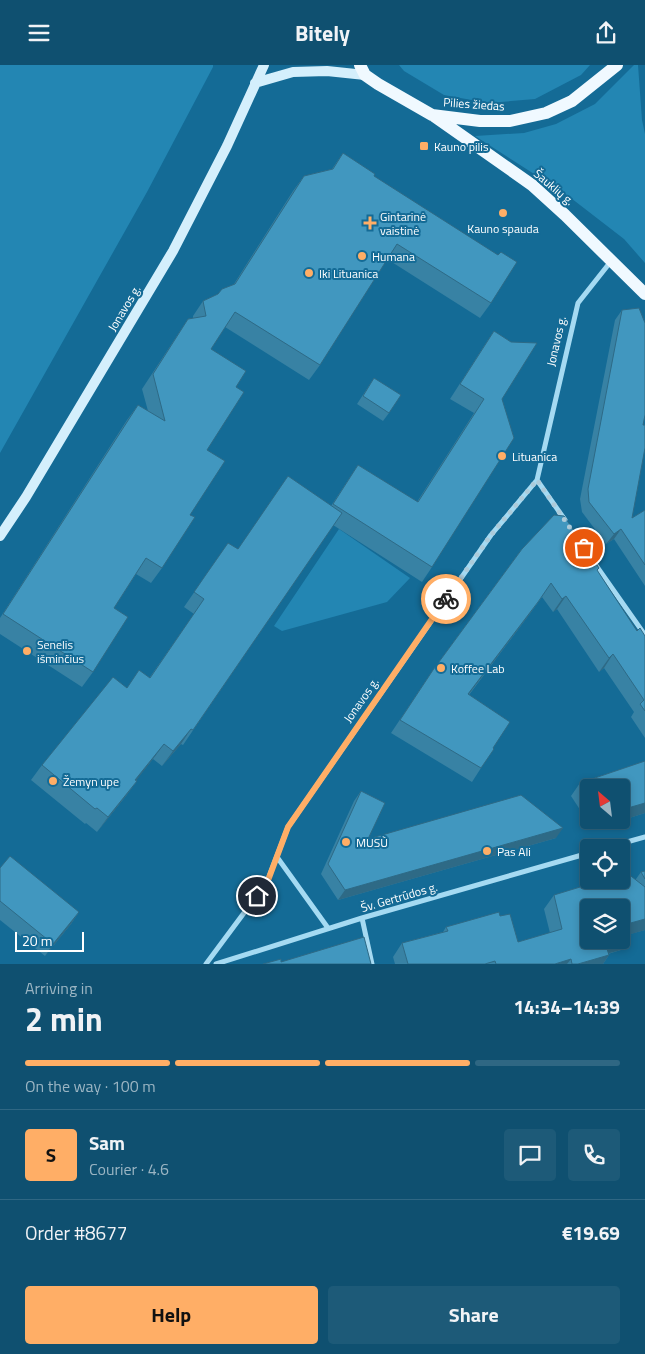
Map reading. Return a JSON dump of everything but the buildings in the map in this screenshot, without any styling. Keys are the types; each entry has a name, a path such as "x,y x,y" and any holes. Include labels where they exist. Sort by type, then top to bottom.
{"main road":[{"name":"Pilies žiedas","path":"363,70 378,85 432,115 480,121 510,121 546,113 572,101 617,65"},
{"name":"Šauklių g.","path":"432,115 532,185 566,215 645,294"}],"street":[{"name":"Jonavos g.","path":"0,536 26,497 173,251 227,146 264,65"},
{"path":"255,83 293,72 363,70"},
{"name":"Jonavos g.","path":"206,964 267,883 288,827 491,535 537,480 578,303 612,260"},
{"path":"537,480 570,528"},
{"path":"592,559 645,635"},
{"path":"630,841 645,837"},
{"name":"Šv. Gertrūdos g.","path":"216,964 362,918 580,856"},
{"path":"277,857 328,929"},
{"path":"362,918 372,964"}],"shaded area":[{"path":"0,65 213,65 213,67 147,192 0,453"},
{"path":"399,65 590,65 581,75 535,99 488,103 444,95 404,71"},
{"path":"634,65 638,65 642,120 645,134 645,263 624,239 567,195 475,136 524,133 556,124 595,104"},
{"path":"339,529 410,578 387,602 282,631 274,626"}],"way so far":[{"path":"446,599 491,535 537,480 584,548"}],"place":[{"name":"Kauno pilis","path":"424,146"},
{"name":"Kauno spauda","path":"503,213"},
{"name":"Gintarinė vaistinė","path":"370,223"},
{"name":"Humana","path":"362,256"},
{"name":"Iki Lituanica","path":"309,273"},
{"name":"Lituanica","path":"502,456"},
{"name":"Senelis išminčius","path":"27,651"},
{"name":"Koffee Lab","path":"441,668"},
{"name":"Žemyn upe","path":"53,781"},
{"name":"MUSÙ","path":"346,842"},
{"name":"Pas Ali","path":"487,851"}],"route":[{"path":"257,896 267,883 288,827 446,599"}]}
